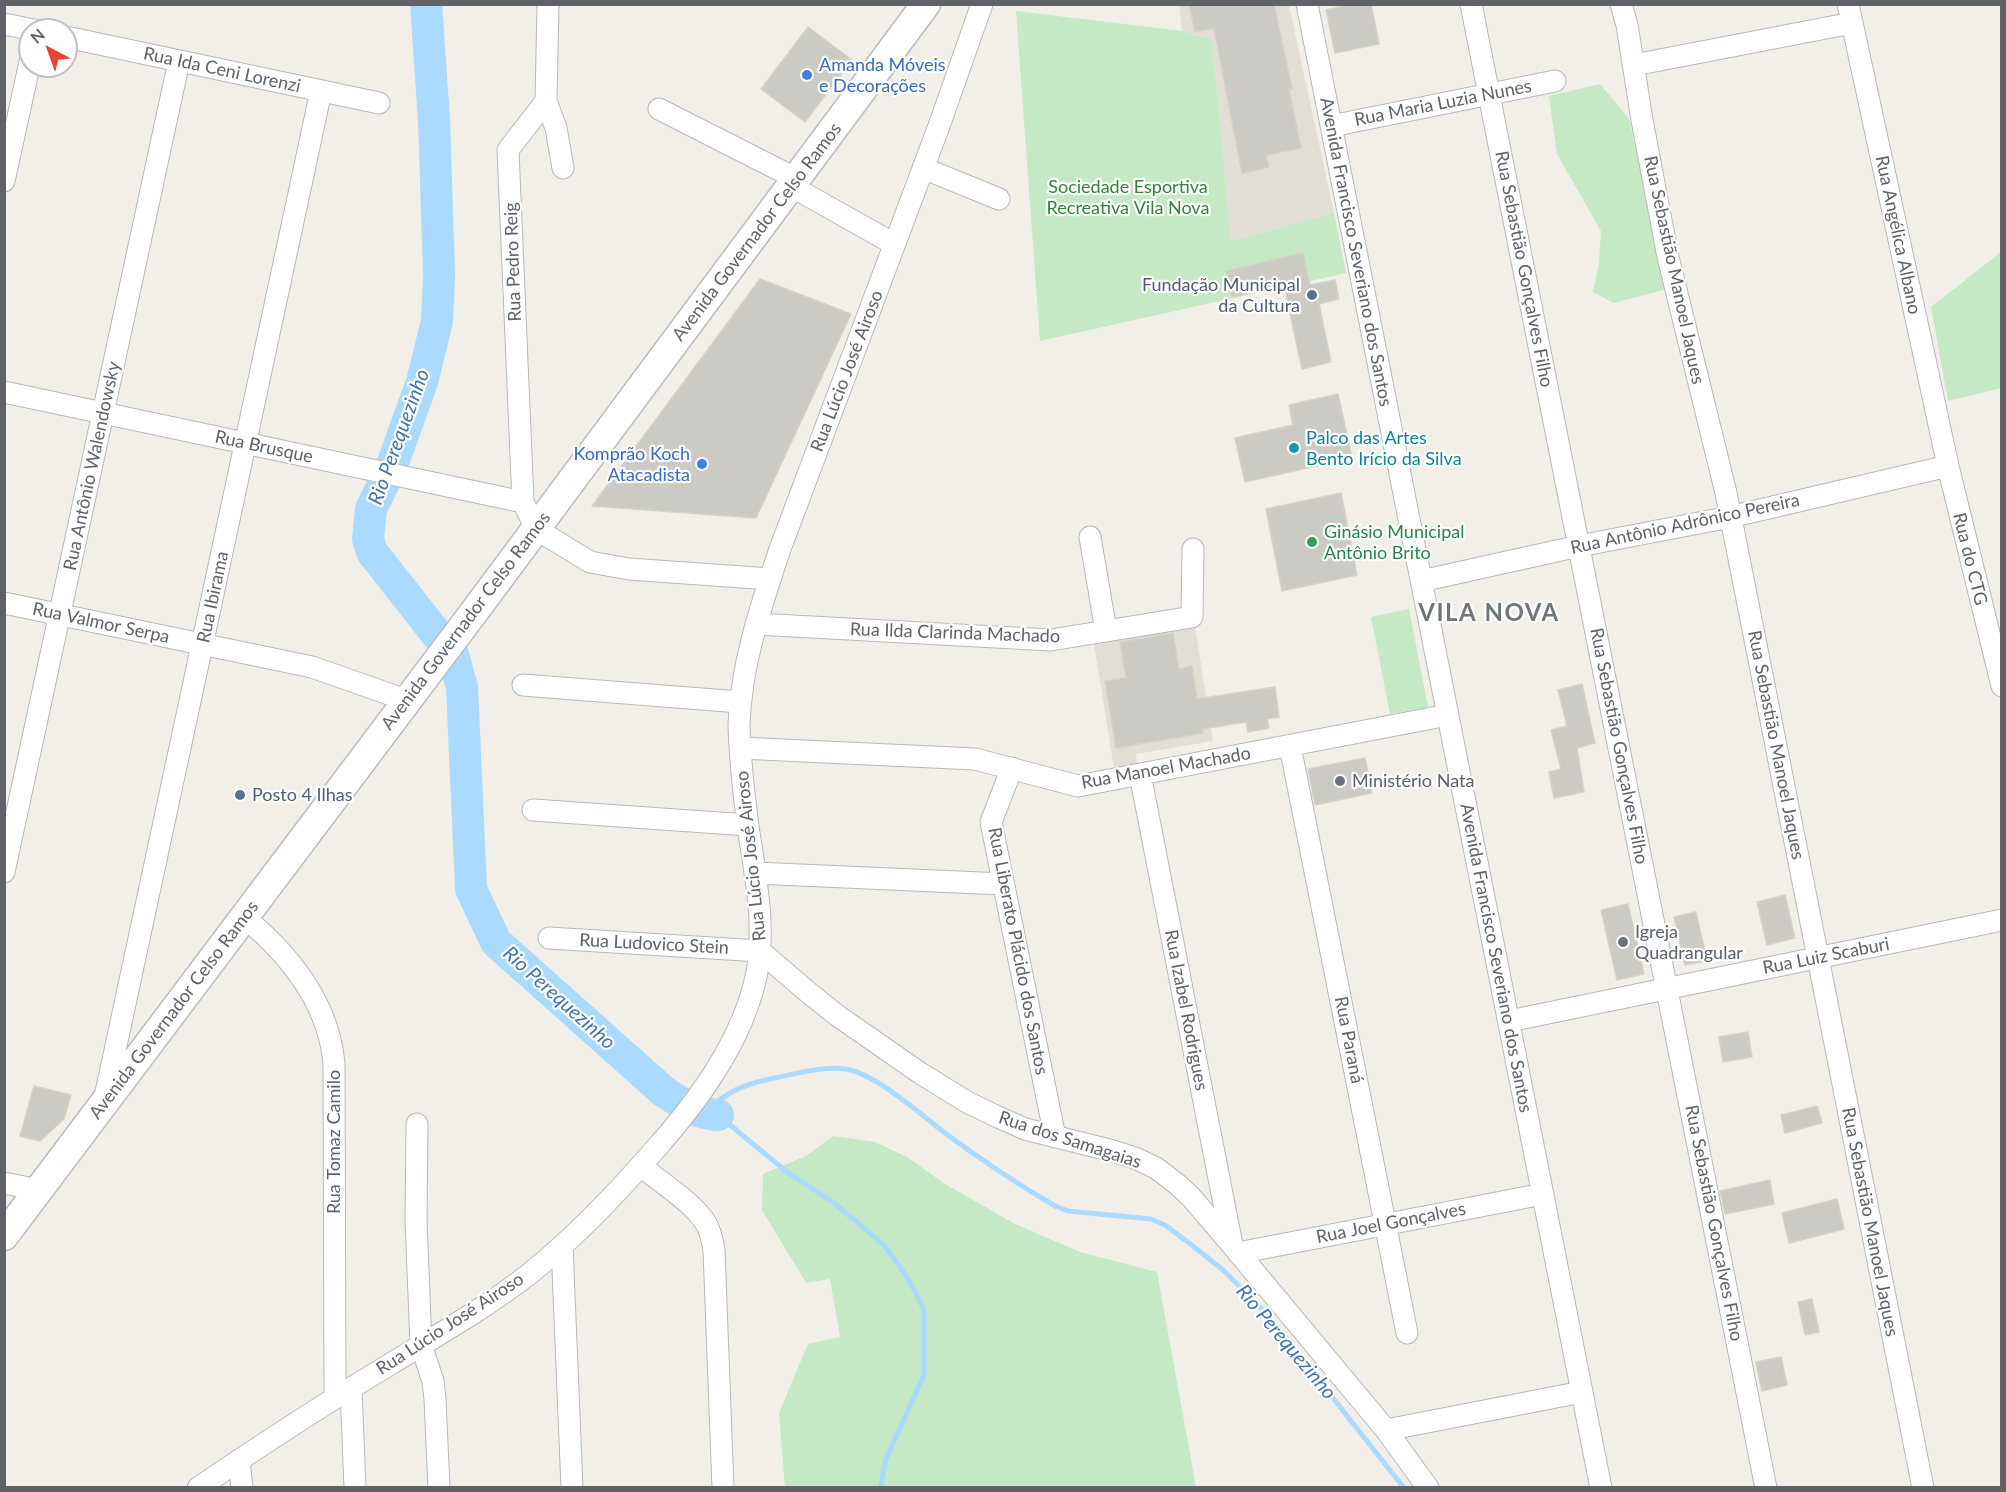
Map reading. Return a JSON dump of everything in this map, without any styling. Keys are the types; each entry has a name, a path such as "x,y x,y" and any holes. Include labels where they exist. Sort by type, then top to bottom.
{"main road":[{"name":"Avenida Governador Celso Ramos","path":"4,1236 477,608 926,4"}],"street":[{"path":"548,4 546,101 556,128 563,168"},
{"name":"Avenida Francisco Severiano dos Santos","path":"1307,4 1601,1488"},
{"name":"Rua Sebastião Gonçalves Filho","path":"1471,4 1766,1488"},
{"name":"Rua Sebastião Manoel Jaques","path":"1622,4 1668,257 1730,517 1923,1488"},
{"name":"Rua Lúcio José Airoso","path":"198,1488 343,1393 502,1294 562,1246 640,1166 699,1097 741,1021 756,977 760,951 755,873 740,748 740,702 756,624 770,579 923,168 975,7"},
{"path":"1634,65 1850,14"},
{"name":"Rua Angélica Albano","path":"1850,14 1948,466"},
{"name":"Rua Ida Ceni Lorenzi","path":"78,40 379,103"},
{"name":"Rua Antônio Walendowsky","path":"4,872 179,61"},
{"path":"4,181 27,78"},
{"name":"Rua Maria Luzia Nunes","path":"1331,126 1555,81"},
{"name":"Rua Ibirama","path":"104,1104 321,91"},
{"name":"Rua Pedro Reig","path":"536,529 523,502 508,150 546,101"},
{"path":"659,109 794,182 894,244"},
{"path":"923,168 999,199"},
{"name":"Rua Brusque","path":"4,392 523,502"},
{"name":"Rua Antônio Adrônico Pereira","path":"1421,581 1579,546 1730,517 1948,466"},
{"name":"Rua do CTG","path":"1948,466 2001,686"},
{"path":"536,529 574,554 590,562 609,567 770,579"},
{"path":"1090,537 1106,631"},
{"name":"Rua Ilda Clarinda Machado","path":"756,624 1051,639 1192,617 1193,549"},
{"name":"Rua Valmor Serpa","path":"4,603 312,667 406,700"},
{"path":"523,685 740,702"},
{"name":"Rua Manoel Machado","path":"740,748 975,759 1078,786 1448,715"},
{"name":"Rua Paraná","path":"1290,746 1407,1333"},
{"name":"Rua Liberato Plácido dos Santos","path":"1012,768 991,822 1055,1137"},
{"name":"Rua Izabel Rodrigues","path":"1140,774 1235,1249"},
{"path":"533,810 748,825"},
{"path":"755,873 1003,884"},
{"name":"Rua Tomaz Camilo","path":"244,917 286,958 300,976 326,1022 332,1042 343,1393 355,1488"},
{"name":"Rua Luiz Scaburi","path":"1509,1021 2001,920"},
{"name":"Rua Ludovico Stein","path":"549,938 760,951"},
{"name":"Rua dos Samagaias","path":"760,951 838,1016 920,1073 998,1118 1025,1129 1135,1158 1156,1168 1178,1184 1386,1430 1428,1488"},
{"path":"417,1124 416,1221 422,1345 433,1381 439,1488"},
{"path":"640,1166 690,1206 703,1219 711,1235 714,1250 723,1488"},
{"path":"4,1183 39,1190"},
{"name":"Rua Joel Gonçalves","path":"1235,1249 1386,1224 1543,1194"},
{"path":"562,1246 572,1488"},
{"path":"1386,1430 1582,1392"},
{"path":"239,1460 242,1488"}],"shaded area":[{"path":"1179,5 1289,5 1334,213 1231,241 1212,39 1182,31"},
{"path":"1195,627 1213,741 1136,754 1137,764 1114,768 1094,644"}],"green space":[{"name":"Sociedade Esportiva Recreativa Vila Nova","path":"1016,11 1182,31 1212,39 1231,241 1334,213 1346,273 1040,341"},
{"path":"1600,84 1629,119 1667,289 1614,303 1593,292 1599,263 1601,231 1557,154 1549,96"},
{"path":"2001,252 2001,388 1948,401 1931,307"},
{"path":"1409,609 1428,707 1390,714 1371,617"},
{"path":"833,1136 875,1142 907,1157 945,1184 1015,1224 1080,1252 1157,1272 1196,1487 785,1487 779,1413 808,1344 840,1337 830,1279 806,1283 762,1210 763,1174 806,1156"}],"building":[{"path":"1189,4 1274,4 1292,89 1289,89 1301,148 1266,155 1269,167 1242,173 1214,28 1195,32"},
{"path":"1354,4 1371,4 1379,44 1335,53 1326,10"},
{"name":"Amanda Móveis e Decorações","path":"808,27 852,60 805,122 761,89"},
{"path":"1303,253 1310,285 1335,280 1339,299 1319,304 1331,362 1302,369 1284,285 1232,297 1226,271"},
{"name":"Komprão Koch Atacadista","path":"760,279 851,314 756,518 592,506"},
{"name":"Palco das Artes Bento Irício da Silva","path":"1338,394 1352,458 1245,482 1235,438 1293,425 1289,405"},
{"name":"Ginásio Municipal Antônio Brito","path":"1341,493 1357,575 1282,591 1266,509"},
{"path":"1173,633 1179,669 1192,666 1197,699 1275,687 1279,717 1267,719 1269,728 1248,732 1246,722 1202,729 1203,733 1116,748 1105,681 1126,678 1120,642"},
{"path":"1582,684 1595,743 1577,748 1584,792 1554,798 1549,772 1561,769 1551,730 1567,726 1558,690"},
{"name":"Ministério Nata","path":"1365,758 1372,793 1315,805 1308,769"},
{"path":"1785,895 1795,938 1767,945 1757,902"},
{"name":"Igreja Quadrangular","path":"1628,904 1644,974 1617,980 1601,910"},
{"path":"1696,912 1707,961 1685,965 1674,917"},
{"path":"1748,1032 1752,1057 1723,1062 1719,1037"},
{"path":"34,1086 71,1095 64,1119 40,1141 20,1136"},
{"path":"1817,1106 1822,1123 1785,1133 1781,1115"},
{"path":"1770,1180 1774,1204 1725,1214 1720,1191"},
{"path":"1837,1199 1844,1229 1789,1243 1782,1213"},
{"path":"1812,1299 1819,1332 1805,1335 1798,1302"},
{"path":"1781,1357 1787,1385 1762,1391 1756,1362"}],"waterway":[{"name":"Rio Perequezinho","path":"426,4 434,120 439,275 437,321 422,382 391,468 371,509 368,539 372,552 453,655 462,687 471,889 496,942 663,1091 689,1107 718,1115"},
{"name":"Rio Perequezinho","path":"880,1488 886,1459 924,1375 924,1310 908,1278 883,1244 834,1203 787,1172 718,1115 716,1103 730,1093 753,1083 821,1069 838,1068 858,1072 884,1086 972,1152 1055,1206 1068,1211 1151,1219 1165,1225 1223,1270 1266,1313 1404,1488"}],"place":[{"name":"Amanda Móveis e Decorações","path":"807,75"},
{"name":"Fundação Municipal da Cultura","path":"1312,295"},
{"name":"Palco das Artes Bento Irício da Silva","path":"1294,448"},
{"name":"Komprão Koch Atacadista","path":"702,464"},
{"name":"Ginásio Municipal Antônio Brito","path":"1312,542"},
{"name":"Ministério Nata","path":"1340,781"},
{"name":"Posto 4 Ilhas","path":"240,795"},
{"name":"Igreja Quadrangular","path":"1623,942"}],"district":[{"name":"VILA NOVA","path":"1489,613"}]}
